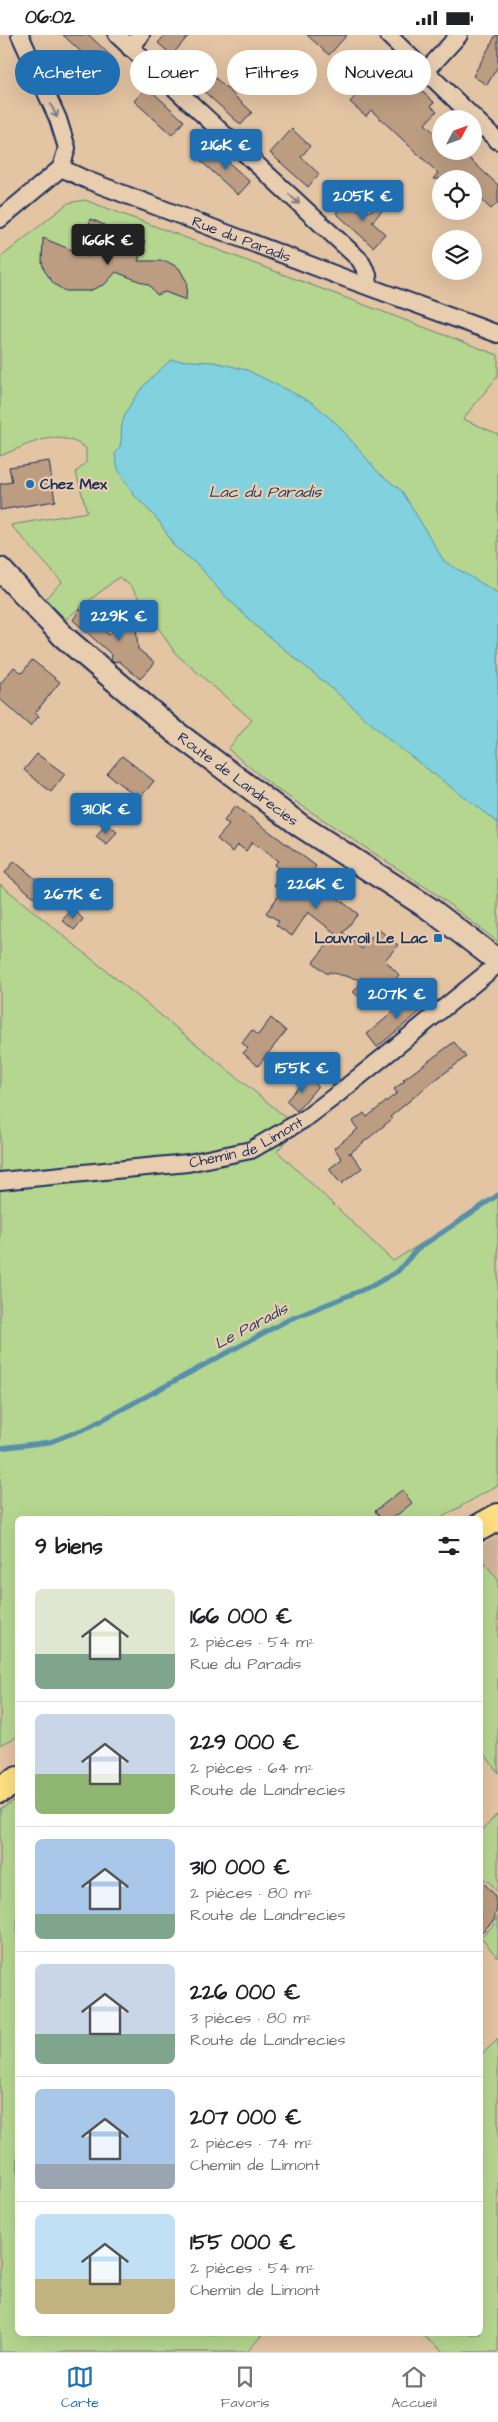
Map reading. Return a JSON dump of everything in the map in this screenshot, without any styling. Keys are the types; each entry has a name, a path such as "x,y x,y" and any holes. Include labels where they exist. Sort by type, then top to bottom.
{"main road":[{"name":"Route de Landrecies","path":"0,569 64,637 174,731 294,821 430,909 498,963"},
{"path":"483,1525 498,1517"},
{"path":"0,1789 15,1782"}],"street":[{"path":"0,219 61,168 67,148 58,119 20,35"},
{"path":"116,35 360,260 368,275 369,286"},
{"path":"130,48 141,35"},
{"path":"388,35 404,50"},
{"path":"431,66 460,35"},
{"path":"431,76 498,141"},
{"name":"Rue du Paradis","path":"61,168 86,180 498,334"},
{"name":"Chemin de Limont","path":"0,1181 188,1163 251,1150 306,1117 339,1093 498,963"}],"shaded area":[{"path":"498,1537 498,1580 483,1561 483,1544"}],"green space":[{"path":"85,200 498,355 498,376 463,419 498,434 498,942 436,894 275,788 228,749 252,720 175,653 131,586 119,577 66,619 45,599 62,582 11,525 87,512 76,472 86,463 86,448 75,442 54,438 32,443 0,456 0,258 68,203"},
{"path":"0,884 299,1128 277,1151 393,1261 498,1196 498,1485 444,1516 15,1516 15,1738 0,1745"},
{"path":"483,1561 498,1580 498,1773 483,1751"},
{"path":"15,1800 15,2336 261,2336 247,2352 0,2352 0,1809"},
{"path":"498,1813 498,1893 490,1882 483,1879 483,1830"},
{"path":"498,1916 498,1958 483,1940 483,1934 492,1927"},
{"path":"498,2039 498,2352 444,2352 423,2336 483,2336 483,2053"}],"water":[{"name":"Lac du Paradis","path":"171,360 214,362 247,370 313,403 338,425 379,473 402,491 444,561 498,593 498,823 388,739 335,691 257,627 222,593 199,566 174,546 159,521 133,494 118,469 115,454 121,444 122,425 129,407 141,389"}],"building":[{"path":"63,35 89,35 105,50 79,50"},
{"path":"165,35 189,35 176,50 166,50 158,43"},
{"path":"307,35 347,35 334,50 327,50 327,53"},
{"path":"496,35 498,35 498,66 487,85 473,76"},
{"path":"217,80 227,89 227,95 234,95 252,112 241,125 208,95 217,95"},
{"path":"140,95 156,95 184,121 172,135 134,101"},
{"path":"356,95 426,95 434,102 431,106 436,110 432,110 432,116 425,124 432,131 432,160 471,160 482,170 435,170 371,110 366,116 350,102"},
{"path":"292,129 310,146 301,157 319,174 308,187 270,153"},
{"path":"213,148 250,182 238,195 201,161"},
{"path":"482,170 498,185 498,202 491,209 482,201"},
{"path":"348,200 363,214 390,202 372,222 385,234 373,247 336,213"},
{"path":"91,219 104,225 100,237 109,251 125,247 131,236 145,242 138,261 166,261 179,268 187,282 186,300 165,292 157,295 149,285 116,272 105,284 89,291 65,291 54,284 44,270 42,262 43,238 88,257 84,235"},
{"path":"49,461 55,501 0,510 0,484 12,482 9,467"},
{"path":"80,609 109,635 130,612 141,621 136,626 138,649 155,663 140,679 119,661 113,662 111,660 112,655 73,620"},
{"path":"32,660 60,682 35,713 39,716 30,726 0,699 0,684 14,667 22,673"},
{"path":"37,754 65,774 51,792 24,770"},
{"path":"122,756 154,781 139,799 107,774"},
{"path":"235,806 316,866 309,876 358,914 343,933 362,949 378,929 398,945 385,960 399,975 369,1005 353,992 365,981 329,972 327,974 313,962 336,934 308,912 292,936 276,925 279,921 266,913 282,891 274,885 284,872 274,865 278,861 252,842 246,851 238,845 233,852 217,839 229,825 224,821"},
{"path":"106,824 117,832 107,845 96,837"},
{"path":"14,861 49,890 40,902 5,873"},
{"path":"73,909 83,919 74,930 62,920"},
{"path":"416,993 427,1006 377,1047 367,1034"},
{"path":"271,1018 286,1031 258,1066 243,1053 248,1048 242,1043 252,1030 258,1035"},
{"path":"454,1042 466,1057 390,1117 392,1119 351,1153 362,1168 341,1184 329,1169 342,1159 334,1148 358,1129 352,1122 364,1113 367,1117 397,1093 394,1089 405,1081 403,1080"},
{"path":"307,1077 318,1086 297,1111 286,1101"},
{"path":"402,1490 412,1503 396,1516 379,1516 375,1511"},
{"path":"483,1882 494,1894 497,1908 494,1920 483,1931"}],"waterway":[{"name":"Le Paradis","path":"0,1448 50,1442 89,1427 288,1320 372,1286 398,1271 416,1250 498,1195"}],"place":[{"name":"Chez Mex","path":"30,484"},
{"name":"Louvroil Le Lac","path":"438,938"}]}
